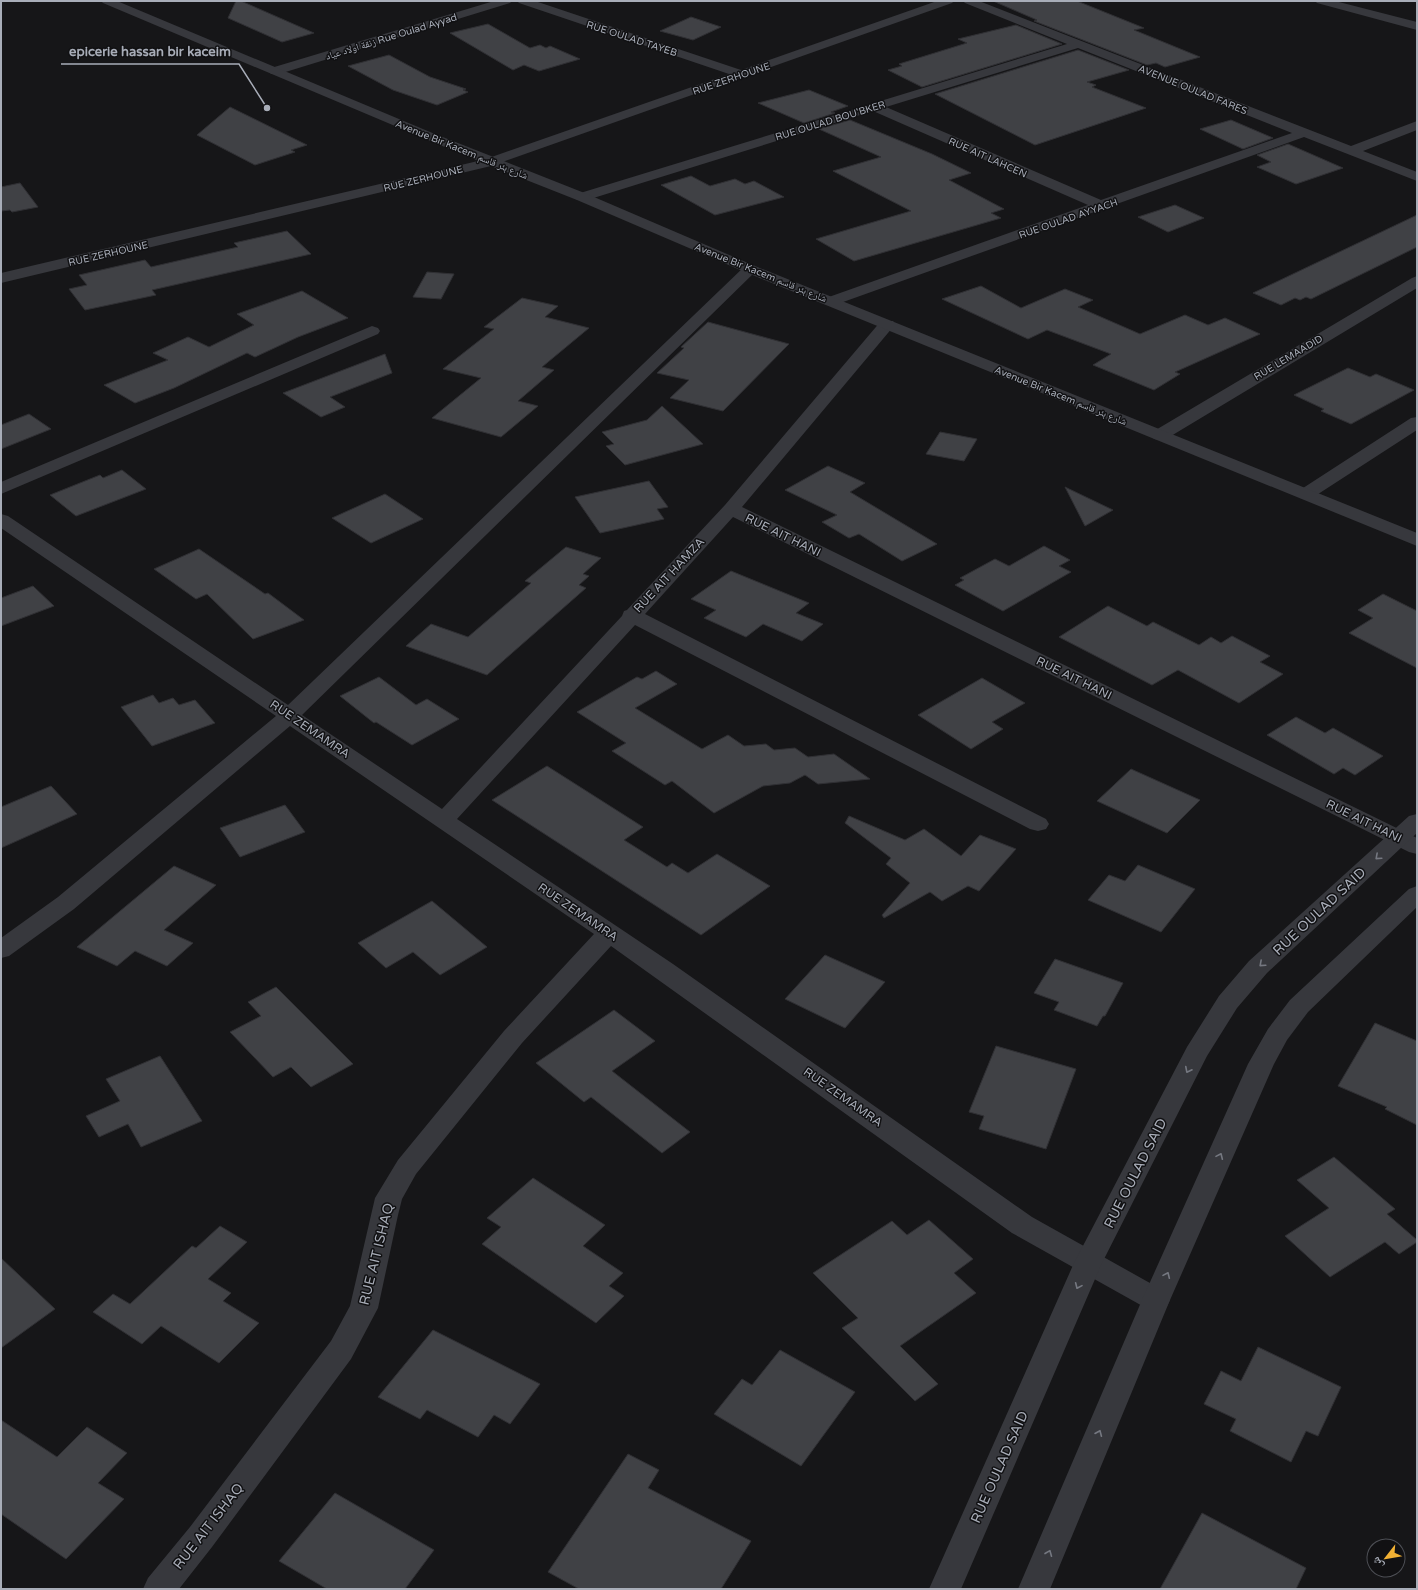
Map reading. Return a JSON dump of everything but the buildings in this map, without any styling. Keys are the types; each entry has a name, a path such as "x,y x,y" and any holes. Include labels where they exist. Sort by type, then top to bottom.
{"street":[{"name":"Avenue Bir Kacem شارع بئر قاسم","path":"107,1 491,162 582,197 750,268 1417,540"},
{"name":"زنقة اولاد عياد Rue Oulad Ayyad","path":"275,71 506,1"},
{"name":"RUE OULAD TAYEB","path":"523,1 741,74"},
{"name":"RUE ZERHOUNE","path":"1,278 491,162 948,1"},
{"name":"AVENUE OULAD FARES","path":"969,1 1417,177"},
{"path":"1321,1 1417,26"},
{"name":"RUE OULAD BOU'BKER","path":"582,197 1079,44"},
{"name":"RUE AIT LAHCEN","path":"874,106 1102,206"},
{"path":"1352,151 1417,125"},
{"name":"RUE OULAD AYYACH","path":"832,301 1304,133"},
{"path":"1,950 66,904 290,715 750,268"},
{"name":"RUE LEMAADID","path":"1160,435 1417,281"},
{"name":"RUE AIT HAMZA","path":"444,820 631,615 731,509 887,324"},
{"path":"1,489 372,331"},
{"path":"1306,494 1417,422"},
{"name":"RUE AIT HANI","path":"731,509 1411,835"},
{"name":"RUE ZEMAMRA","path":"1,520 609,932 745,1027 1022,1225 1156,1300"},
{"path":"631,615 1038,824"},
{"name":"RUE OULAD SAID","path":"945,1589 1088,1263 1196,1054 1228,1002 1258,967 1411,835"},
{"path":"1034,1589 1156,1300 1261,1064 1277,1035 1304,1002 1417,894"},
{"name":"RUE AIT ISHAQ","path":"159,1589 210,1524 345,1344 358,1322 369,1291 384,1215 389,1198 407,1168 513,1037 609,932"}],"place":[{"name":"epicerie hassan bir kaceim","path":"267,108"}]}
